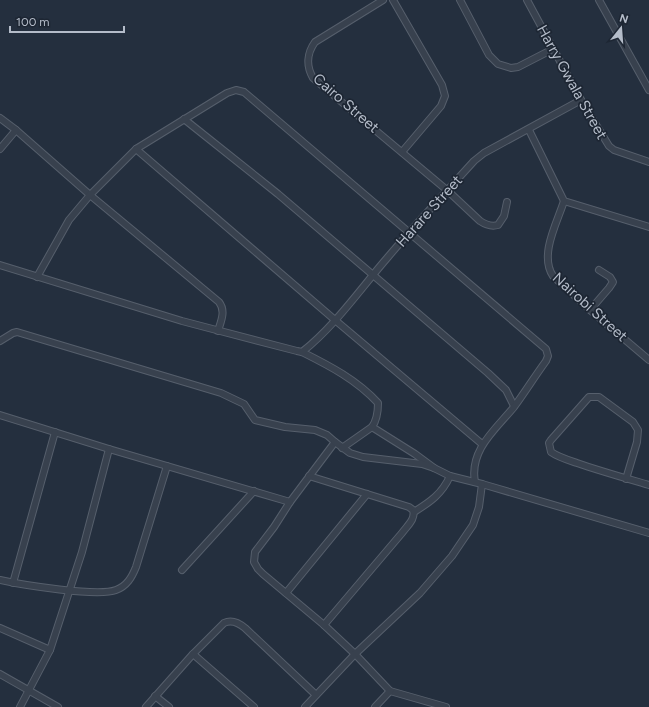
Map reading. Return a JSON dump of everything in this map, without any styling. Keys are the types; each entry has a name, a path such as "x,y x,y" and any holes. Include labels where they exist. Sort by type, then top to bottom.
{"street":[{"name":"Cairo Street","path":"382,0 315,42 310,52 308,66 313,78 448,191 486,225 498,225 502,220 507,202"},
{"path":"394,0 442,85 445,96 441,106 402,152"},
{"path":"460,0 489,55 498,64 511,68 518,68 553,49"},
{"name":"Harry Gwala Street","path":"527,0 581,100 609,146 614,150 649,162"},
{"path":"599,0 649,90"},
{"path":"37,277 69,220 90,195 136,149 232,90 244,92 546,350 547,359 514,406 482,444 473,469 478,483 479,507 473,525 452,556 420,592 355,654 305,707"},
{"name":"Harare Street","path":"302,352 315,342 335,320 409,232 474,161 484,153 529,130 581,100"},
{"path":"0,118 219,302 222,305 223,315 218,331"},
{"path":"184,119 278,194 498,383 506,390 514,406"},
{"path":"0,149 16,130"},
{"path":"529,130 564,201 649,227"},
{"path":"136,149 482,444"},
{"name":"Nairobi Street","path":"564,201 548,248 547,255 549,267 553,276 590,310 648,357"},
{"path":"0,265 218,331 302,352 334,369 358,384 378,403 376,422 353,442 342,448"},
{"path":"590,310 613,282 610,277 599,270"},
{"path":"0,341 13,333 18,332 213,391 244,404 255,420 285,427 315,430 327,435 342,448 363,457 412,462 434,468"},
{"path":"626,479 637,442 638,430 633,422 599,397 589,397 556,433 549,443 551,452 555,455 626,479 649,485"},
{"path":"1,417 290,502"},
{"path":"372,427 434,468 450,476 649,533"},
{"path":"12,583 55,432"},
{"path":"335,442 258,547 254,555 258,569 324,625 390,690 446,707"},
{"path":"20,707 50,650 70,590 109,449"},
{"path":"0,580 12,583 70,590 108,592 122,587 129,581 140,557 167,466"},
{"path":"309,476 409,508 414,512"},
{"path":"324,625 406,528 414,512 436,498 450,476"},
{"path":"182,570 254,491"},
{"path":"286,593 367,494"},
{"path":"146,707 193,654 224,623 229,621 235,622 246,628 316,695"},
{"path":"0,628 50,650"},
{"path":"193,654 254,707"},
{"path":"0,674 58,707"},
{"path":"375,707 390,690"},
{"path":"156,696 169,707"}]}
